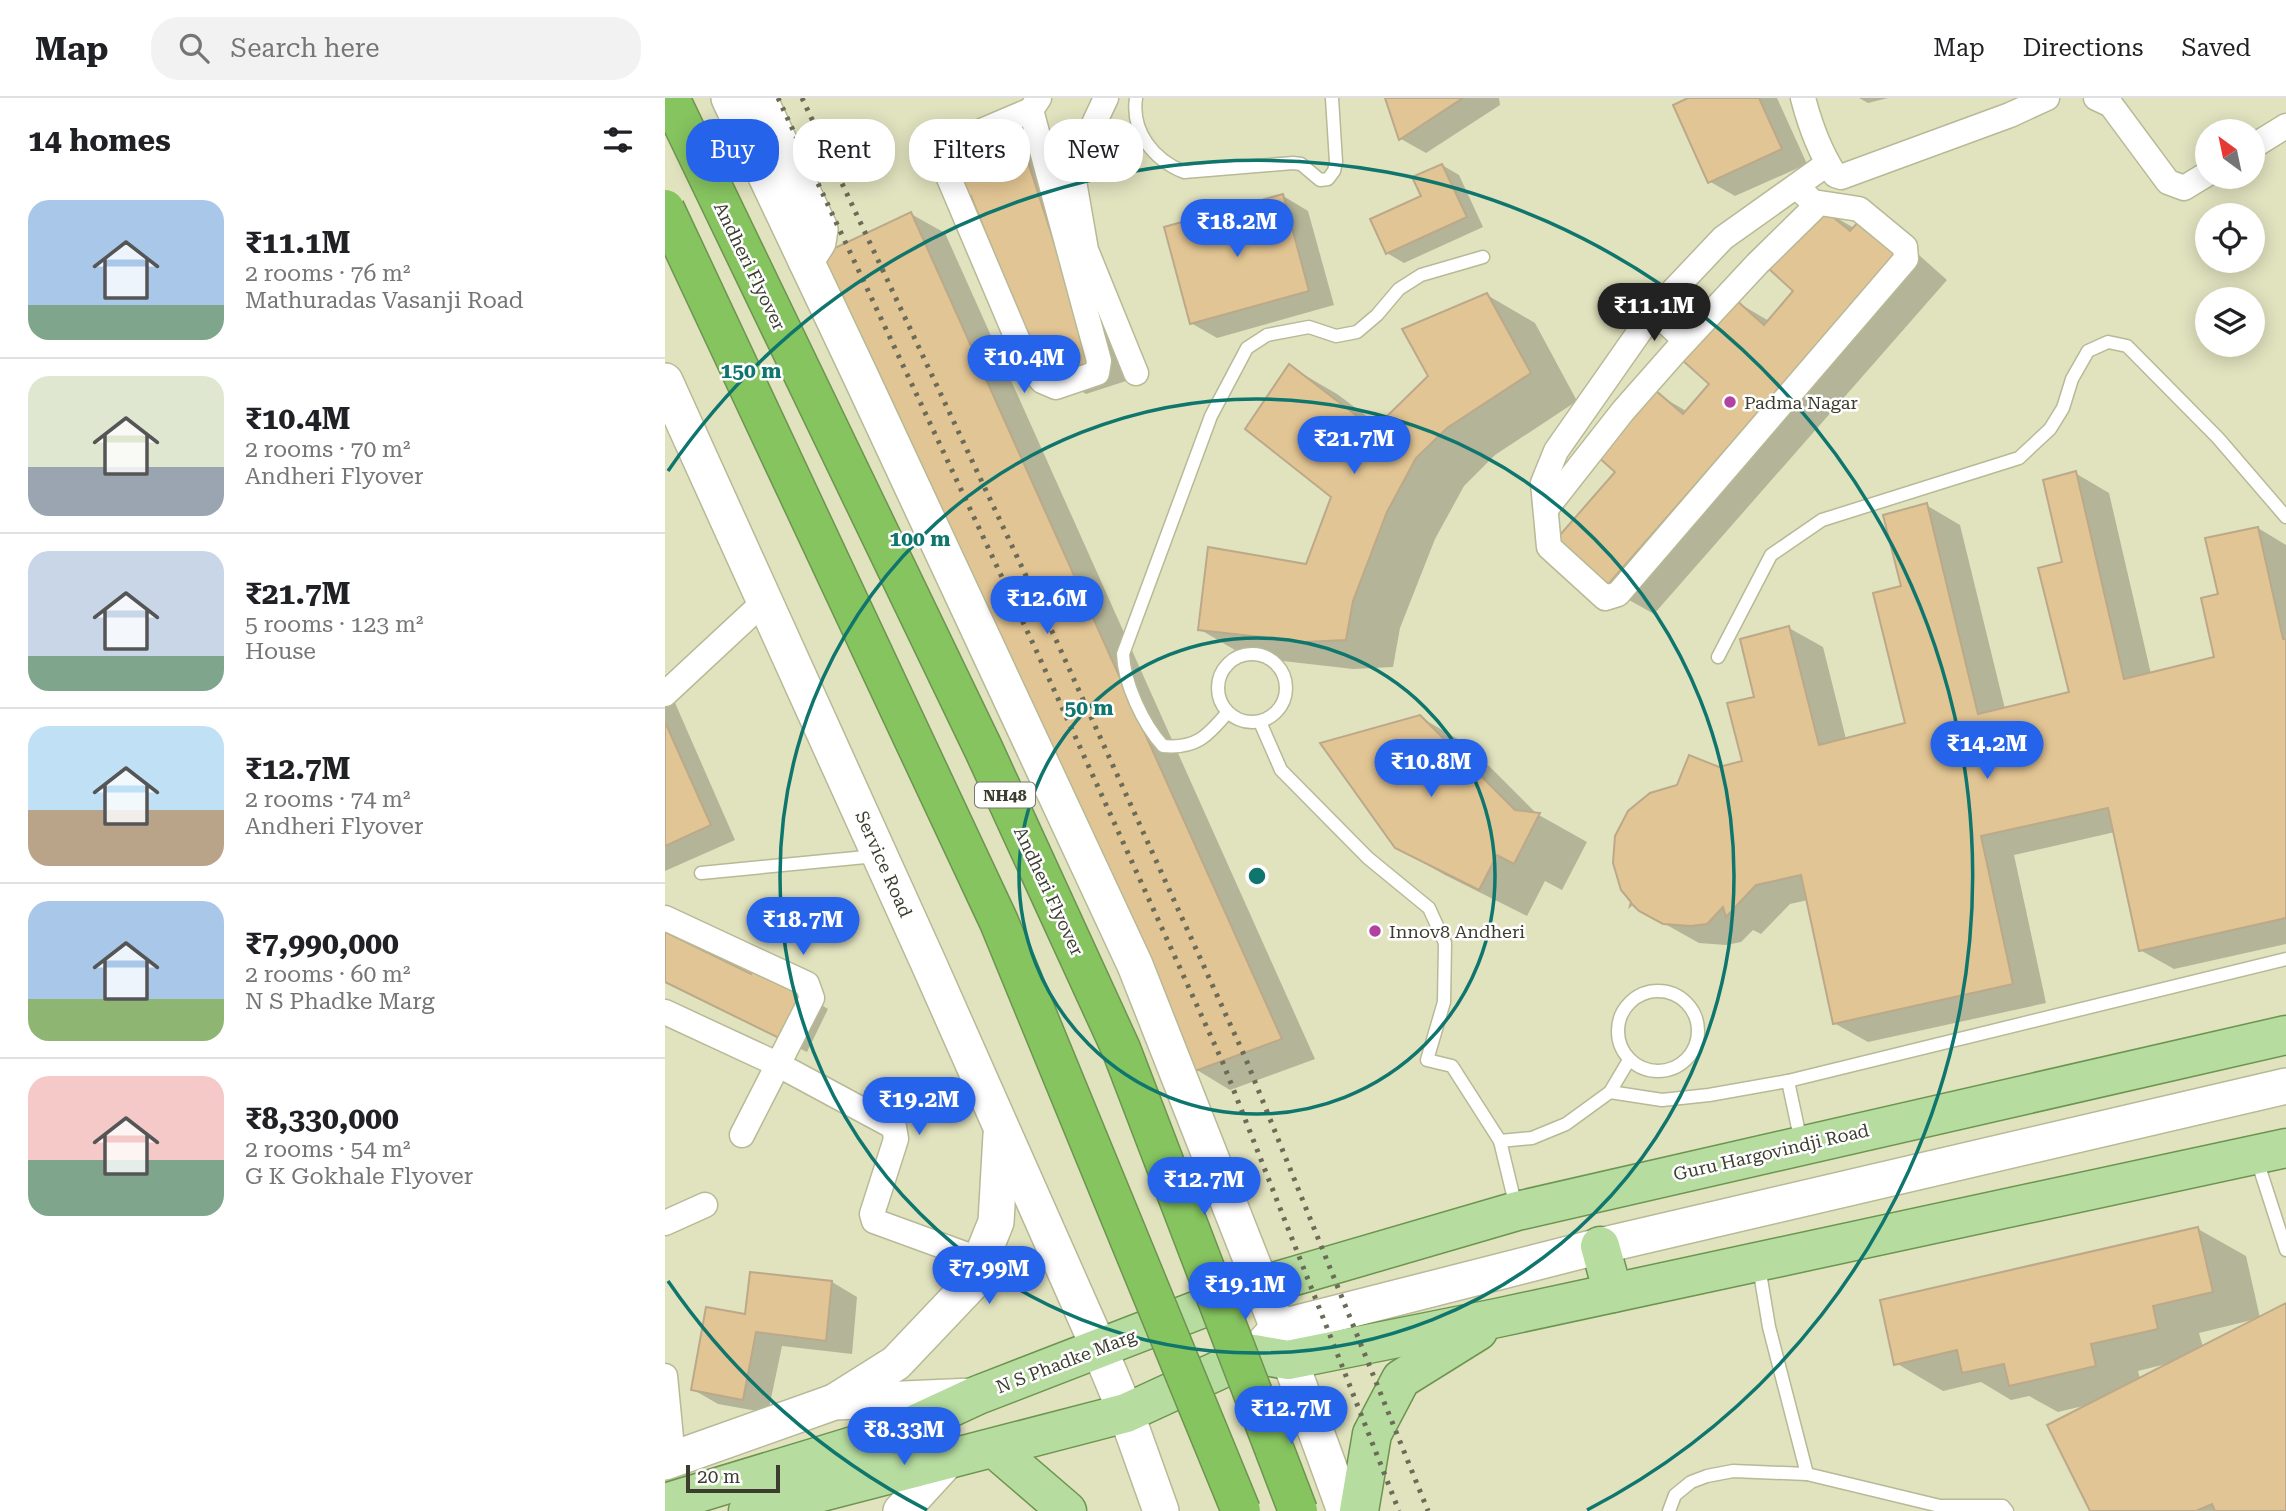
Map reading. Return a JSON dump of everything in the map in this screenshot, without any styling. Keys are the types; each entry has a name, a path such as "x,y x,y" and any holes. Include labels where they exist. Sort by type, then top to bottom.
{"highway":[{"name":"Andheri Flyover","path":"670,98 983,748 1121,1049 1299,1511"},
{"path":"665,209 999,922 1241,1511"}],"main road":[{"name":"Guru Hargovindji Road","path":"1260,1286 1517,1211 2286,1035"},
{"path":"748,1511 1126,1413 1274,1347 1497,1318 2271,1152"},
{"path":"1600,1245 1613,1293"},
{"name":"N S Phadke Marg","path":"978,1395 1260,1286"},
{"path":"1359,1511 1371,1434 1401,1379 1497,1318"},
{"path":"665,1503 895,1433 978,1395"},
{"path":"994,1448 1067,1511"}],"street":[{"path":"729,98 1135,965 1260,1286 1274,1347 1345,1511"},
{"path":"759,98 820,229 818,242 806,261"},
{"path":"1106,98 1090,132 1075,181 1086,250 1136,373"},
{"path":"1803,98 1808,120 1827,164 1835,175 1840,177 2047,98"},
{"path":"2096,98 2111,105 2168,182 2184,188 2195,181"},
{"path":"1035,104 1099,361 1097,373 1056,387 1041,382 1027,362 940,157 946,146 1035,104"},
{"path":"2265,139 2286,127"},
{"path":"1805,194 1859,209 1905,247 1906,259 1618,594 1605,598 1549,547 1543,483 1556,451 1654,312 1723,237 1805,194 1827,164"},
{"path":"1546,509 1623,411 1685,340 1813,209 1805,194"},
{"path":"1654,312 1685,340"},
{"name":"Service Road","path":"665,380 880,855 1126,1413"},
{"path":"665,694 765,601"},
{"path":"665,918 807,984 812,998 742,1135"},
{"path":"665,1012 777,1064 894,1127 896,1139 873,1214 874,1221 981,1261"},
{"path":"1274,1347 1600,1245 2286,1086"},
{"path":"834,1402 897,1363 971,1284 996,1222 1001,1127"},
{"path":"665,1223 705,1205"},
{"path":"665,1376 669,1461"},
{"name":"N S Phadke Marg","path":"669,1461 834,1402 978,1395"},
{"path":"1126,1413 1161,1511"},
{"path":"901,1511 947,1461"}],"lane":[{"path":"1136,98 1134,110 1144,138 1168,166 1184,172 1293,163 1301,164 1320,180 1328,179 1336,162 1332,98"},
{"path":"1227,713 1199,741 1182,747 1163,746 1151,733 1123,672 1122,654 1211,416 1247,348 1267,335 1309,327 1336,336 1357,332 1383,309 1399,289 1421,275 1483,257"},
{"path":"1718,657 1771,555 1822,520 2018,458 2050,429 2063,408 2072,379 2088,351 2108,342 2127,346 2217,438 2286,517"},
{"path":"1252,653 1272,660 1285,678 1285,699 1279,709 1260,722 1248,723 1227,713 1220,704 1217,692 1217,680 1222,669 1231,660 1252,653"},
{"path":"1260,722 1281,770 1369,858 1429,908 1445,943 1444,1002 1427,1060 1452,1066 1500,1141 1517,1211"},
{"path":"701,873 880,855"},
{"path":"1610,1092 1662,1100 1788,1081 2286,959"},
{"path":"1657,991 1671,993 1692,1008 1699,1033 1689,1058 1678,1067 1666,1071 1640,1068 1629,1060 1618,1036 1619,1022 1624,1010 1633,1000 1657,991"},
{"path":"1500,1141 1532,1138 1566,1124 1610,1092 1629,1060"},
{"path":"1788,1081 1802,1145"},
{"path":"2271,1152 2286,1250"},
{"path":"1758,1262 1769,1327 1807,1474"},
{"path":"1669,1511 1675,1495 1691,1482 1733,1471 1807,1474 1940,1506 2004,1506 2007,1511"}],"building":[{"path":"1385,98 1463,98 1399,140"},
{"path":"1688,98 1759,98 1782,149 1708,183 1673,105"},
{"path":"1442,164 1467,217 1386,254 1370,219 1421,196 1412,177"},
{"path":"1030,168 1093,362 1051,375 1042,351 1034,354 971,196 964,200 956,182 1030,182"},
{"path":"1283,194 1309,291 1190,324 1164,227"},
{"name":"Padma Nagar","path":"1822,208 1850,231 1862,218 1900,251 1605,588 1553,543 1615,472 1597,456 1655,390 1683,414 1709,384 1682,360 1735,299 1764,325 1793,291 1769,269"},
{"path":"911,212 1282,1039 1195,1071 816,257"},
{"path":"1487,293 1531,373 1447,428 1416,458 1387,512 1353,601 1346,640 1304,642 1198,630 1208,547 1306,564 1331,497 1245,429 1289,364 1374,429 1428,376 1402,329"},
{"path":"2076,471 2124,679 2214,657 2201,598 2218,594 2205,538 2258,527 2283,639 2286,639 2286,918 2139,951 2108,808 1981,836 2013,984 1833,1024 1801,875 1756,885 1726,917 1723,907 1707,924 1663,924 1632,904 1630,906 1631,902 1621,890 1613,863 1615,836 1628,811 1650,793 1677,785 1689,755 1719,767 1742,761 1727,703 1754,697 1740,639 1789,626 1819,745 1905,723 1873,593 1901,586 1883,515 1927,503 1978,714 2069,692 2038,568 2062,562 2043,480"},
{"path":"1420,715 1515,810 1540,813 1514,864 1497,855 1479,890 1395,848 1320,743"},
{"path":"665,722 711,825 665,846"},
{"path":"665,932 751,974 757,964 804,993 781,1039 665,982"},
{"path":"2198,1227 2213,1292 2153,1306 2158,1329 2091,1344 2096,1366 2009,1386 2004,1364 1962,1373 1957,1350 1894,1365 1880,1300"},
{"path":"750,1272 832,1281 826,1341 756,1332 743,1400 691,1390 706,1307 745,1314"},
{"path":"2286,1303 2286,1511 2215,1511 2212,1504 2196,1511 2090,1511 2047,1425"}],"railway":[{"path":"778,98 1036,650 1223,1063 1399,1511"},
{"path":"802,98 1057,642 1245,1057 1428,1511"}],"place":[{"name":"Padma Nagar","path":"1730,402"},
{"name":"Innov8 Andheri","path":"1375,931"}]}
